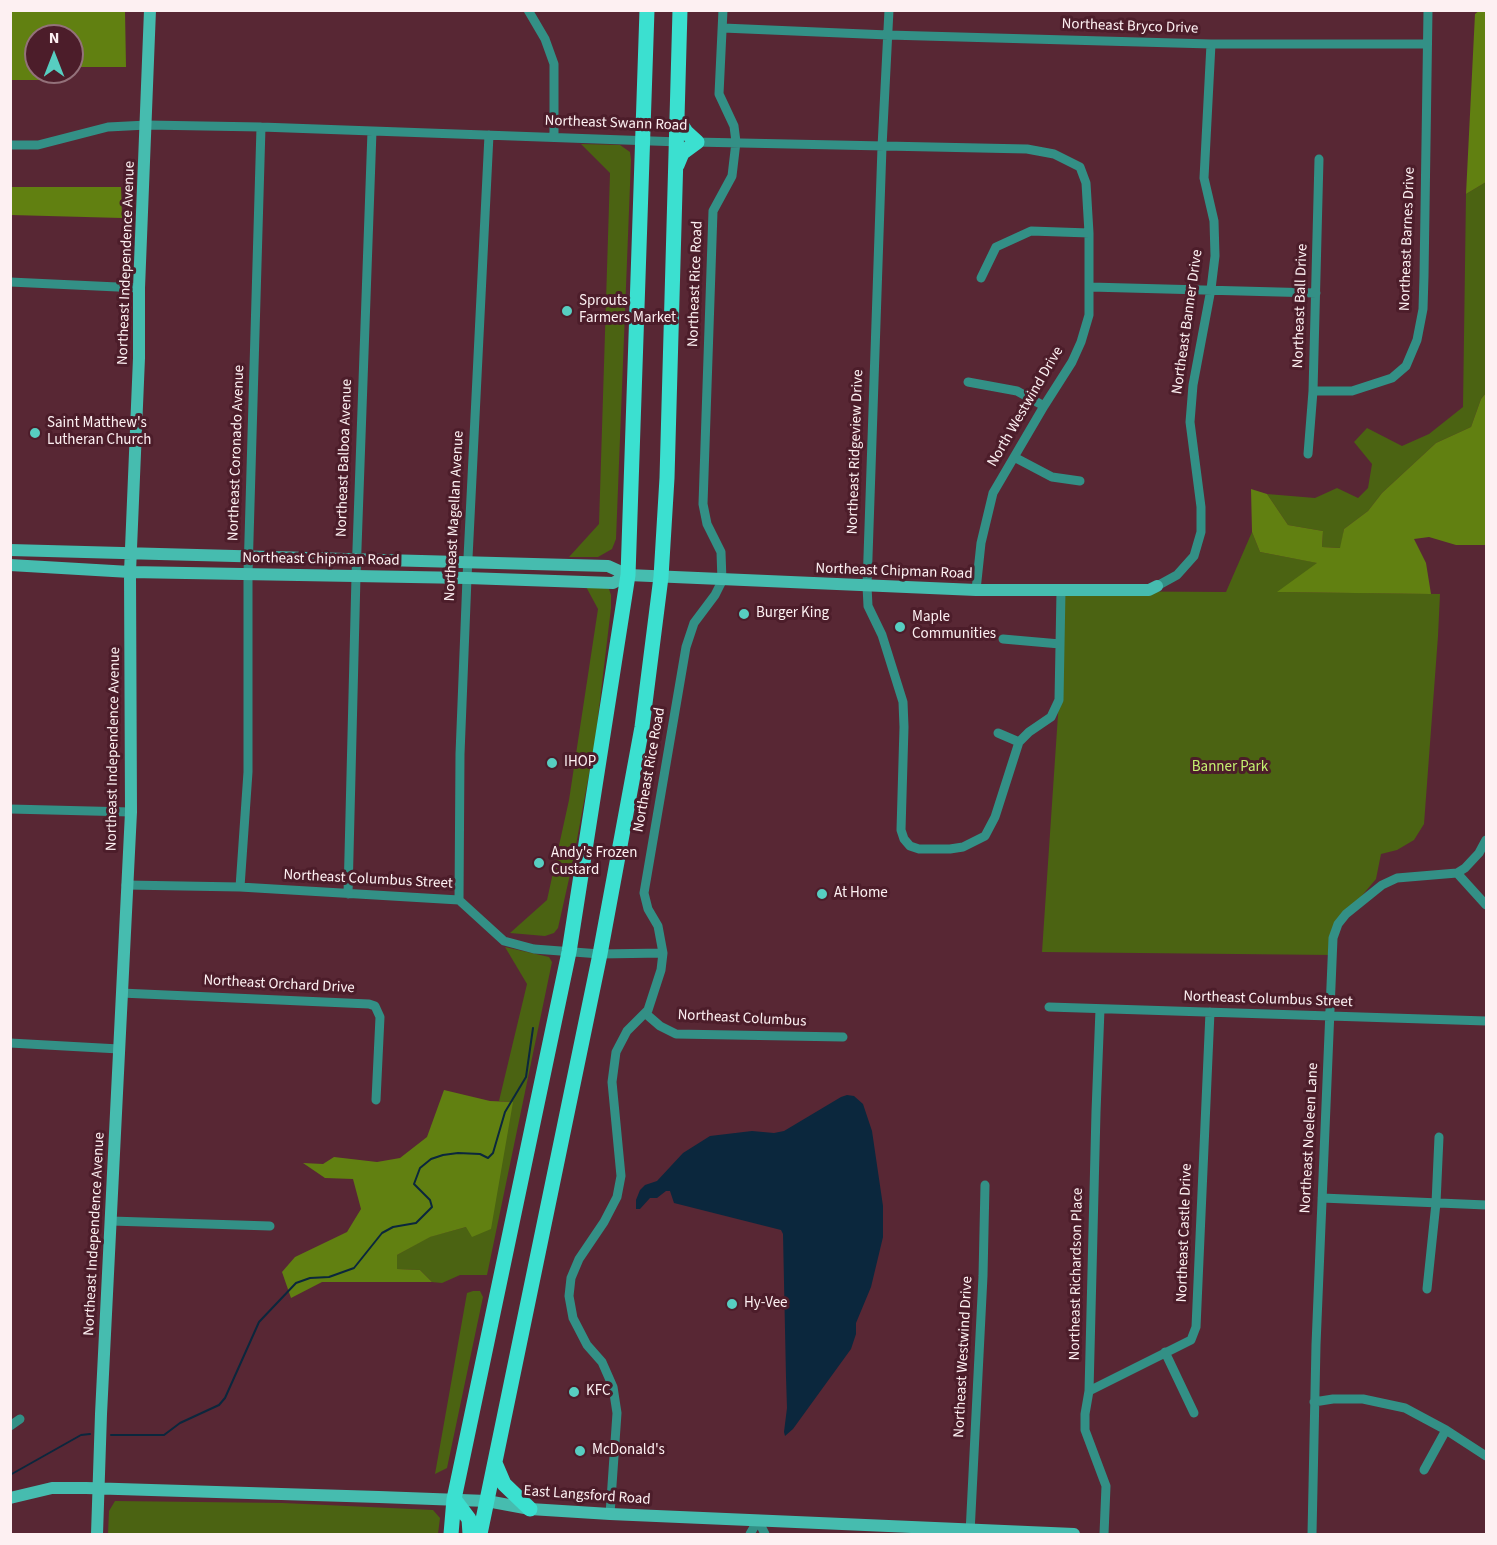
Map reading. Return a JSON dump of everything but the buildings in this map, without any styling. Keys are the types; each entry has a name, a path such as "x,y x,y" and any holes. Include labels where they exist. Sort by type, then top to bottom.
{"main road":[{"path":"451,1534 454,1499 569,952 628,575 647,10"},
{"path":"480,1534 600,954 642,727 661,577 667,478 680,10"},
{"path":"675,171 682,153 697,142 676,118"},
{"path":"495,1463 504,1484 530,1509"},
{"path":"454,1499 469,1519 470,1534"}],"street":[{"name":"Northeast Independence Avenue","path":"97,1534 131,812 130,572 140,358 139,288 150,10"},
{"path":"528,10 545,39 554,64 554,137"},
{"name":"Northeast Rice Road","path":"610,1514 617,1413 613,1387 602,1362 587,1346 573,1318 569,1296 571,1278 579,1259 604,1222 617,1197 621,1176 612,1082 616,1053 627,1031 645,1013 661,970 663,953 658,926 648,909 645,887 686,647 694,623 715,595 722,581 721,552 707,524 704,492 713,211 732,176 736,142 734,126 720,94 723,10"},
{"name":"Northeast Ridgeview Drive","path":"889,10 867,586 868,606 882,635 903,702 901,830 910,846 919,849 950,849 963,847 985,836 995,816 1019,742"},
{"name":"Northeast Barnes Drive","path":"1313,391 1352,391 1392,378 1406,366 1417,340 1423,309 1428,10"},
{"name":"Northeast Bryco Drive","path":"723,28 1211,44 1427,44"},
{"name":"Northeast Banner Drive","path":"1157,586 1177,575 1194,556 1201,532 1201,507 1190,422 1193,385 1215,256 1214,221 1204,178 1211,44"},
{"name":"Northeast Swann Road","path":"10,145 38,145 108,127 147,125 261,127 676,142 1027,149 1054,154 1080,167"},
{"name":"Northeast Coronado Avenue","path":"240,887 248,772 248,573 261,127"},
{"name":"Northeast Balboa Avenue","path":"348,894 356,560 372,132"},
{"name":"Northeast Magellan Avenue","path":"459,900 460,754 466,578 489,135"},
{"name":"Northeast Ball Drive","path":"1308,454 1313,391 1319,159"},
{"name":"North Westwind Drive","path":"976,590 981,543 993,493 1072,362 1089,315 1089,233 1086,183 1080,167"},
{"path":"981,278 996,247 1030,231 1089,233"},
{"path":"10,282 139,288"},
{"path":"1090,287 1316,293"},
{"path":"968,382 1017,391 1044,406"},
{"path":"1014,458 1052,477 1080,481"},
{"name":"Northeast Chipman Road","path":"10,550 608,566 628,575 722,581 976,590 1149,590 1157,586"},
{"path":"537,564 537,580"},
{"name":"Northeast Chipman Road","path":"10,565 130,572 613,583 628,575"},
{"path":"998,733 1019,742 1051,717 1059,700 1061,591"},
{"path":"1003,639 1060,644"},
{"path":"10,809 131,812"},
{"path":"1486,840 1479,853 1466,868 1457,873 1486,905"},
{"name":"Northeast Noeleen Lane","path":"1312,1534 1314,1402 1334,938 1338,924 1346,914 1382,885 1397,878 1457,873"},
{"name":"Northeast Columbus Street","path":"126,885 240,887 459,900 504,941 534,949 600,954 663,953"},
{"name":"Northeast Orchard Drive","path":"121,993 375,1006 380,1017 376,1100"},
{"name":"Northeast Columbus Street","path":"1049,1008 1486,1021"},
{"name":"Northeast Richardson Place","path":"1100,1009 1095,1112 1089,1391 1085,1430 1106,1486 1104,1534"},
{"name":"Northeast Castle Drive","path":"1089,1391 1191,1340 1196,1327 1210,1012"},
{"name":"Northeast Columbus","path":"645,1013 660,1026 676,1034 843,1037"},
{"path":"10,1043 119,1050"},
{"path":"1427,1289 1436,1203 1439,1137"},
{"name":"Northeast Westwind Drive","path":"970,1532 983,1276 985,1185"},
{"path":"1322,1198 1486,1205"},
{"path":"111,1221 270,1226"},
{"path":"1165,1352 1194,1413"},
{"path":"1314,1402 1333,1399 1363,1399 1405,1408 1486,1455"},
{"path":"10,1425 20,1419"},
{"path":"1424,1470 1446,1430"},
{"name":"East Langsford Road","path":"10,1498 52,1488 99,1488 454,1499 487,1501 530,1509 610,1514 970,1532 1074,1534"},
{"path":"750,1534 758,1520"},
{"path":"758,1520 765,1534"}],"green space":[{"path":"1480,10 1486,11 1486,182 1466,194 1475,14"},
{"path":"12,11 125,11 126,67 84,67 84,24 24,24 24,80 11,80 10,14"},
{"path":"581,144 620,145 630,152 631,160 616,539 612,549 598,557 569,557 599,524 610,173"},
{"path":"1486,182 1486,393 1481,399 1471,427 1436,443 1382,493 1368,511 1344,529 1341,548 1322,547 1323,531 1288,525 1267,494 1315,498 1337,488 1358,498 1368,488 1372,464 1354,442 1367,428 1402,446 1429,434 1463,407 1466,194"},
{"path":"11,187 121,187 122,218 11,215"},
{"path":"1486,393 1486,545 1456,545 1429,537 1414,539 1426,563 1431,594 1277,592 1317,563 1260,552 1252,532 1251,489 1267,494 1288,525 1323,531 1322,547 1340,548 1344,529 1368,511 1382,493 1436,443 1471,427 1481,399"},
{"name":"Banner Park","path":"1252,532 1260,552 1318,563 1279,592 1440,594 1424,824 1414,840 1397,850 1381,854 1376,879 1338,924 1332,955 1042,952 1059,700 1061,591 1226,592"},
{"path":"584,583 609,589 611,608 595,742 573,861 558,928 554,933 545,936 510,933 547,900 569,800 598,609"},
{"path":"505,947 549,957 552,962 487,1275 460,1275 442,1283 432,1282 420,1270 397,1269 397,1255 429,1237 466,1227 512,1102 499,1101 527,984"},
{"path":"444,1090 490,1101 513,1102 491,1229 472,1237 466,1227 430,1237 397,1255 397,1269 420,1270 432,1282 322,1282 291,1298 282,1272 295,1257 347,1232 361,1209 353,1179 325,1178 303,1163 323,1164 334,1157 377,1162 400,1158 427,1137"},
{"path":"480,1291 483,1297 447,1468 435,1474 467,1293"},
{"path":"115,1501 283,1503 433,1510 440,1518 438,1534 108,1534 109,1511"}],"water":[{"path":"847,1095 854,1096 863,1104 872,1131 883,1206 883,1237 871,1287 856,1323 856,1334 851,1349 793,1429 785,1436 787,1408 783,1234 781,1230 674,1203 670,1191 666,1191 657,1198 650,1198 640,1209 636,1209 636,1200 645,1185 657,1181 683,1153 710,1136 752,1131 774,1133 784,1131"}],"waterway":[{"path":"111,1435 164,1435 180,1423 219,1405 225,1398 259,1322 296,1283 310,1278 329,1277 354,1268 382,1233 393,1227 416,1223 432,1207 430,1200 414,1184 420,1168 431,1159 443,1155 480,1154 488,1158 493,1153 505,1112 526,1077 533,1028"},
{"path":"10,1475 81,1435 90,1434"}],"place":[{"name":"Sprouts Farmers Market","path":"567,311"},
{"name":"Saint Matthew's Lutheran Church","path":"35,433"},
{"name":"Burger King","path":"744,614"},
{"name":"Maple Communities","path":"900,627"},
{"name":"IHOP","path":"552,763"},
{"name":"Andy's Frozen Custard","path":"539,863"},
{"name":"At Home","path":"822,894"},
{"name":"Hy-Vee","path":"732,1304"},
{"name":"KFC","path":"574,1392"},
{"name":"McDonald's","path":"580,1451"}]}
